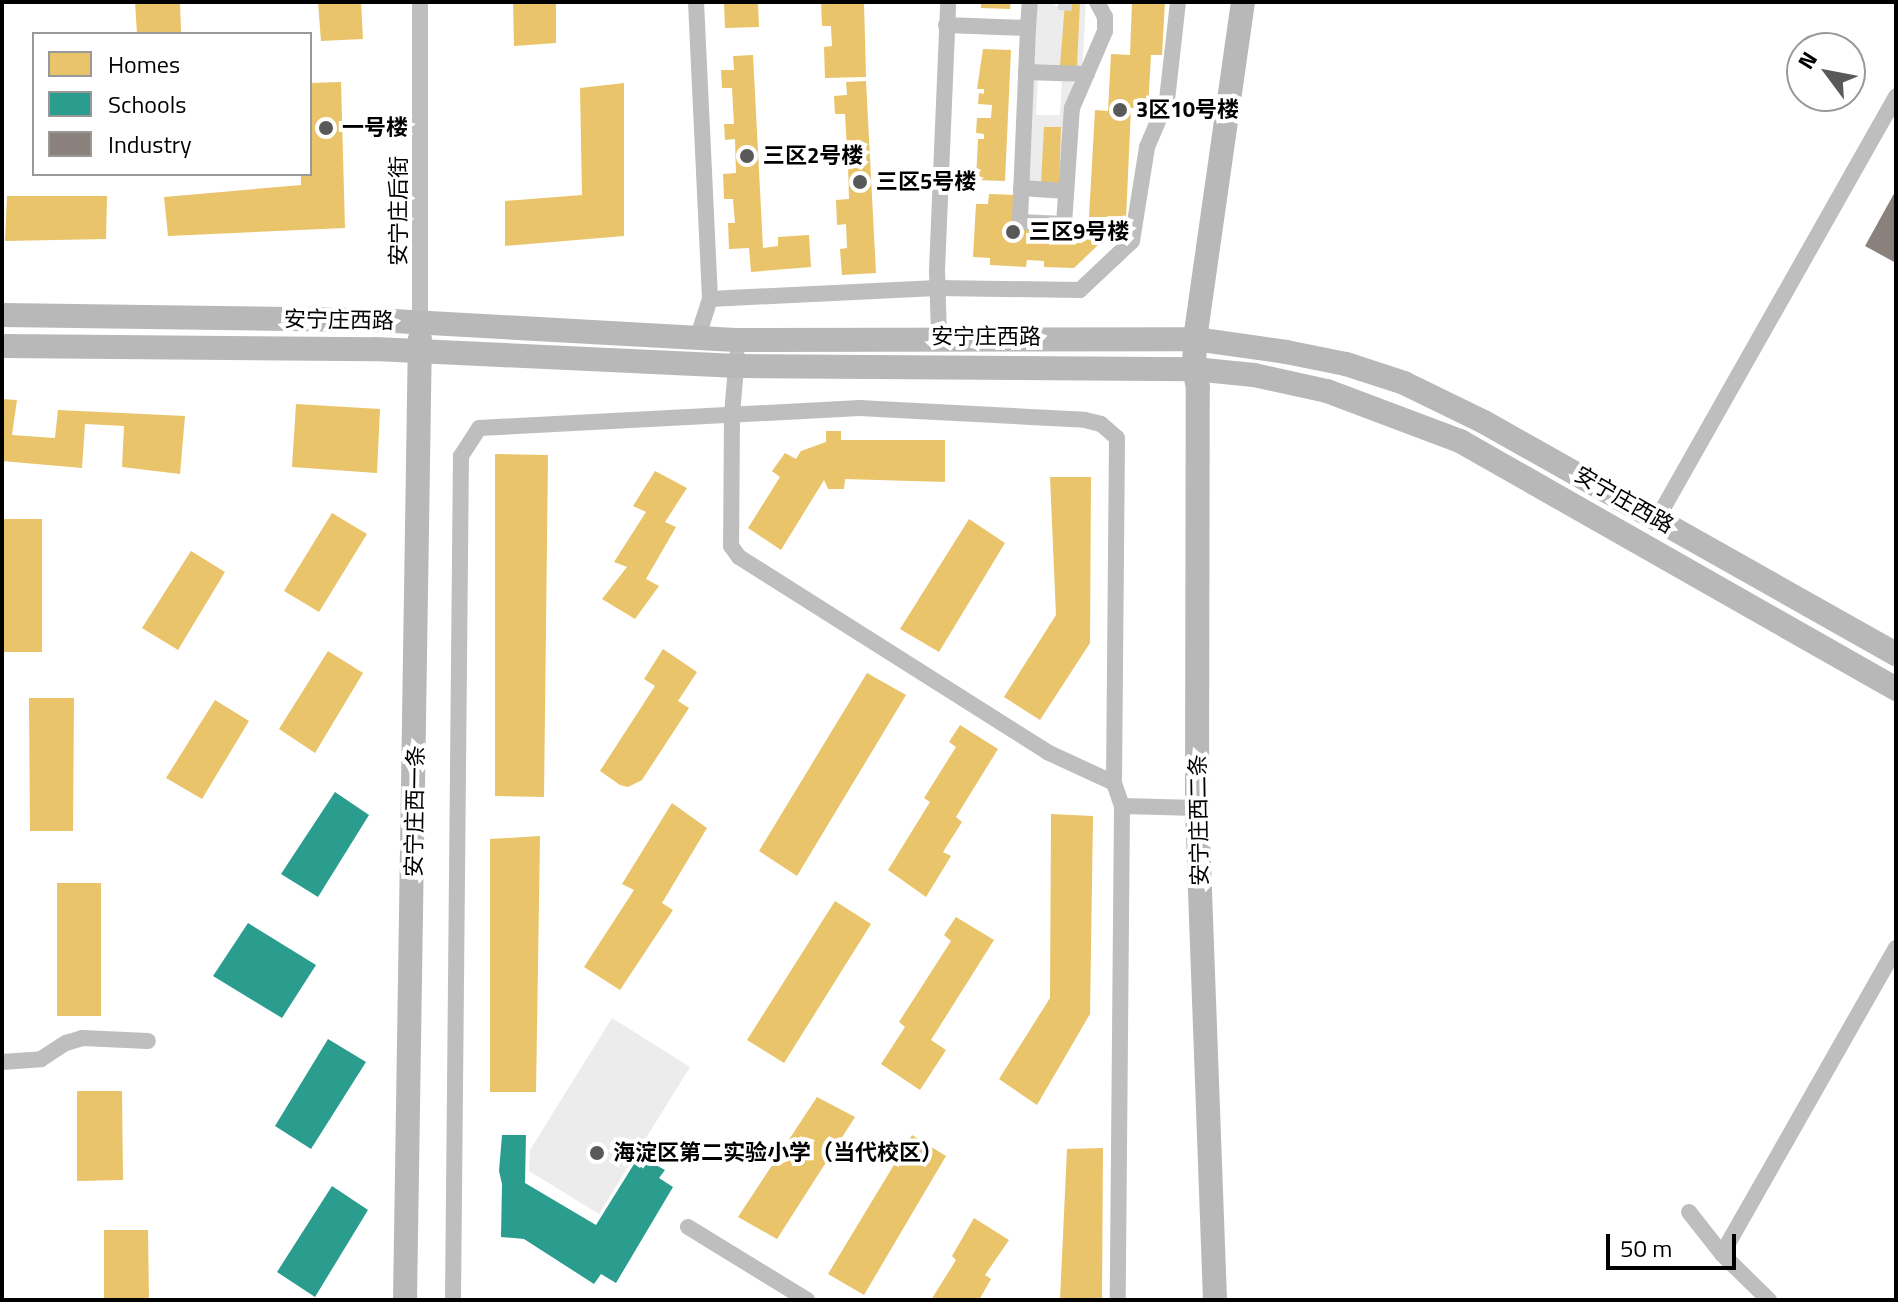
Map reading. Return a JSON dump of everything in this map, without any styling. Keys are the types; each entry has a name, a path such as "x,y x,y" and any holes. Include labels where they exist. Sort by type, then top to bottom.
{"main road":[{"name":"安宁庄西二条","path":"1215,1300 1197,808 1198,387 1194,369 1195,339 1243,2"},
{"name":"安宁庄西路","path":"2,315 420,323 735,340 939,337 1195,339 1346,364 1404,383 1525,443 1896,654"},
{"name":"安宁庄西一条","path":"405,1300 420,323"},
{"name":"安宁庄西路","path":"2,346 420,352 738,366 1194,369 1254,375 1327,391 1460,441 1896,689"}],"street":[{"name":"安宁庄后街","path":"420,2 420,323"},
{"path":"696,2 710,299 698,337"},
{"path":"939,337 937,288 948,2"},
{"path":"1030,2 1020,222 1064,224 1072,108 1105,31 1105,17 1097,2"},
{"path":"710,299 937,288 1080,290 1132,241 1147,147 1167,100 1178,2"},
{"path":"946,25 1028,28"},
{"path":"1026,72 1087,74"},
{"path":"1657,519 1896,96"},
{"path":"1021,188 1066,191"},
{"path":"735,340 738,366 732,414 731,546 739,557 1047,752 1114,783"},
{"path":"453,1300 461,456 479,428 859,408 1085,420 1101,424 1117,438 1114,783 1122,806 1118,1300"},
{"path":"1122,806 1197,808"},
{"path":"1722,1254 1896,948"},
{"path":"2,1062 41,1059 66,1043 82,1038 148,1041"},
{"path":"1689,1212 1722,1254 1769,1300"},
{"path":"688,1227 807,1300"}],"shaded area":[{"path":"1034,2 1055,2 1055,6 1060,6 1061,2 1086,2 1082,73 1032,64"},
{"path":"1032,78 1038,78 1036,115 1060,115 1062,79 1073,80 1064,189 1028,184"},
{"path":"612,1018 690,1067 599,1214 529,1171 530,1150"}],"building: Homes":[{"path":"135,2 180,2 181,32 137,32"},
{"path":"318,2 361,2 363,39 321,41"},
{"path":"513,2 556,2 556,43 514,46"},
{"path":"724,2 758,2 759,27 725,28"},
{"path":"821,2 864,2 866,77 825,78 824,47 832,46 831,26 822,26"},
{"path":"981,2 1011,2 1010,9 981,8"},
{"path":"1065,2 1080,2 1077,66 1060,66"},
{"name":"3区10号楼","path":"1132,2 1165,2 1162,55 1151,55 1148,109 1131,108 1126,219 1089,217 1095,110 1108,111 1111,54 1130,55"},
{"path":"983,49 1011,50 1005,181 976,180 978,139 984,139 984,134 976,133 977,118 991,118 992,105 978,104 979,93 984,94 984,89 977,89"},
{"name":"三区2号楼","path":"753,55 763,248 778,246 778,237 809,235 811,267 751,272 749,248 729,249 728,223 735,223 733,199 724,199 723,174 736,173 735,139 725,140 724,124 734,124 732,88 722,88 721,70 734,70 733,56"},
{"name":"三区5号楼","path":"866,81 876,273 842,275 840,249 847,248 846,224 837,225 836,200 849,199 848,165 838,166 837,150 847,150 845,114 835,114 834,96 847,95 846,82"},
{"name":"一号楼","path":"341,82 345,228 168,236 164,197 301,185 301,176 312,176 312,83"},
{"path":"624,83 624,236 505,246 505,201 582,195 580,88"},
{"path":"1044,127 1061,127 1059,185 1041,184"},
{"name":"三区9号楼","path":"989,194 1016,195 1014,228 1052,229 1052,235 1067,236 1081,222 1118,226 1074,268 1044,267 1044,261 1027,260 1026,267 990,265 990,258 973,257 976,204 988,204"},
{"path":"7,196 107,196 106,239 5,241"},
{"path":"2,399 17,400 12,435 55,438 58,410 185,416 180,474 122,467 124,426 85,424 82,468 2,461"},
{"path":"296,404 380,409 377,473 292,467"},
{"path":"826,431 841,431 841,440 945,440 945,482 845,479 844,489 828,489 824,480 781,550 748,528 780,477 772,471 785,453 796,459 801,451 826,442"},
{"path":"495,454 548,455 544,797 495,796"},
{"path":"655,471 687,488 665,522 676,527 646,579 659,586 635,619 602,599 627,567 614,562 646,512 633,506"},
{"path":"1050,477 1091,477 1090,643 1040,720 1004,697 1056,615"},
{"path":"332,513 367,534 319,612 284,591"},
{"path":"2,519 42,519 42,652 2,652"},
{"path":"969,519 1005,543 939,652 900,629"},
{"path":"191,551 225,572 178,650 142,628"},
{"path":"663,649 697,672 678,701 689,708 642,780 628,787 620,785 600,771 655,686 644,679"},
{"path":"328,651 363,673 315,753 279,729"},
{"path":"867,673 906,695 797,876 759,851"},
{"path":"29,698 74,698 73,831 30,831"},
{"path":"215,700 249,721 202,799 166,778"},
{"path":"960,725 998,749 956,817 962,822 943,852 951,856 926,897 888,870 930,802 924,798 956,747 949,742"},
{"path":"672,803 707,828 662,903 673,910 620,990 584,967 634,890 622,884"},
{"path":"1051,814 1093,816 1090,1014 1037,1105 999,1079 1050,998"},
{"path":"540,836 536,1092 490,1092 490,839"},
{"path":"57,883 101,883 101,1016 57,1016"},
{"path":"835,901 871,924 784,1063 747,1040"},
{"path":"956,917 994,940 931,1040 946,1050 920,1090 881,1064 905,1027 899,1022 951,941 944,935"},
{"path":"77,1091 122,1091 123,1180 77,1181"},
{"path":"817,1097 855,1117 777,1239 738,1217"},
{"path":"912,1135 946,1156 864,1295 828,1274"},
{"path":"1103,1148 1102,1300 1060,1300 1067,1149"},
{"path":"974,1218 1009,1240 985,1275 991,1279 979,1300 931,1300 956,1260 952,1256"},
{"path":"104,1230 148,1230 149,1300 104,1300"}],"building: Schools":[{"path":"335,792 369,815 318,897 281,874"},
{"path":"248,923 316,965 282,1018 213,976"},
{"path":"328,1039 366,1062 311,1149 275,1126"},
{"path":"502,1135 526,1135 525,1183 596,1225 639,1156 665,1170 659,1178 673,1187 616,1283 601,1274 594,1284 524,1239 501,1237 502,1184 499,1171"},
{"path":"332,1186 368,1210 315,1297 277,1272"}],"building: Industry":[{"path":"1896,190 1896,263 1865,246"}],"tunnel":[{"path":"1058,2 1072,3"}],"place":[{"name":"3区10号楼","path":"1120,110"},
{"name":"一号楼","path":"326,128"},
{"name":"三区2号楼","path":"747,156"},
{"name":"三区5号楼","path":"860,182"},
{"name":"三区9号楼","path":"1013,232"},
{"name":"海淀区第二实验小学（当代校区）","path":"597,1153"}]}
